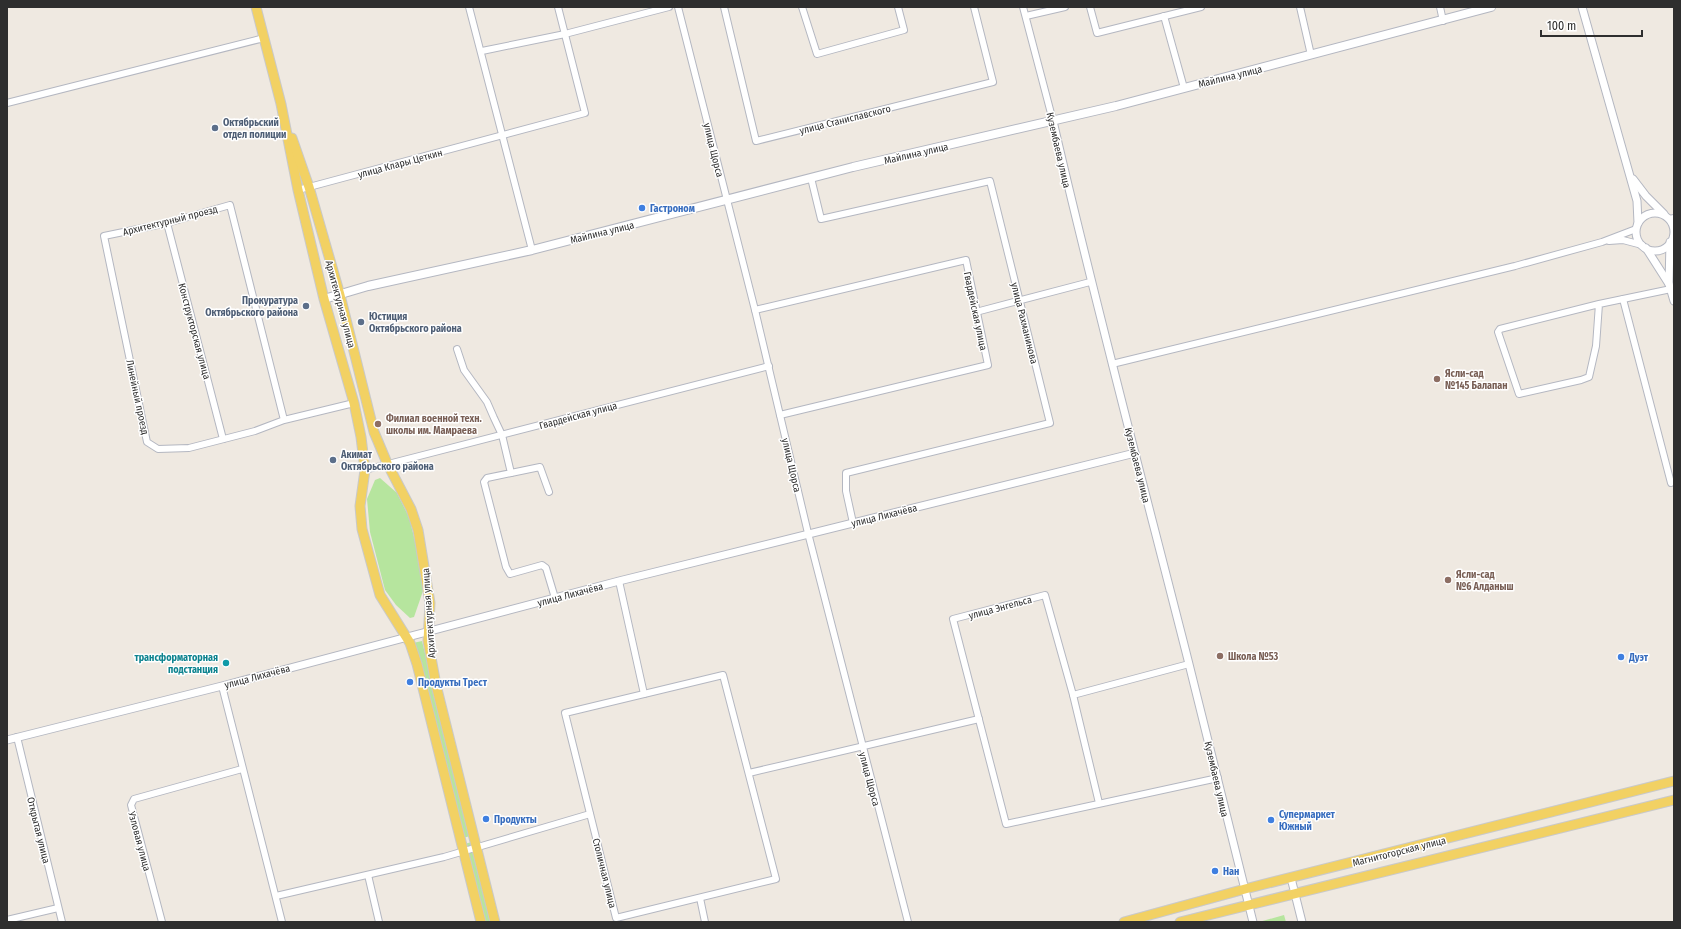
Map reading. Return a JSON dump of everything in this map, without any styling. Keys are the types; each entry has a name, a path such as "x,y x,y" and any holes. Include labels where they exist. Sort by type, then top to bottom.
{"main road":[{"name":"Архитектурная улица","path":"256,7 281,104 298,190 324,299 354,403 361,437 366,470 360,506 362,529 380,595 406,636 422,683 481,922"},
{"name":"Майлина улица","path":"324,299 368,286 532,250 727,201 811,178 1053,121 1443,21 1491,7"},
{"name":"Архитектурная улица","path":"281,104 309,187 340,295 374,432 387,464 411,509 418,530 430,603 430,631 428,641 436,685 495,922"},
{"name":"Магнитогорская улица","path":"1124,922 1245,889 1674,781"},
{"name":"Магнитогорская улица","path":"1180,922 1674,800"}],"street":[{"path":"469,7 482,51 532,250"},
{"name":"улица Клары Цеткин","path":"298,190 585,113 558,7"},
{"path":"482,51 565,34 669,7"},
{"name":"улица Щорса","path":"678,7 755,310 808,533 862,748 908,922"},
{"name":"улица Станиславского","path":"724,7 756,141 993,82 974,7"},
{"path":"802,7 817,54 904,30 898,7"},
{"name":"Кузембаева улица","path":"1024,7 1053,121 1090,282 1189,664 1253,922"},
{"path":"1026,16 1065,7"},
{"path":"1090,7 1097,33 1201,7"},
{"path":"1300,7 1312,55"},
{"path":"1440,7 1443,21"},
{"path":"1582,7 1637,201 1636,236 1670,286"},
{"path":"1164,16 1184,88"},
{"path":"7,103 264,38"},
{"path":"1629,173 1646,196 1670,218 1673,226 1670,286 1674,301"},
{"name":"улица Рахманинова","path":"811,178 821,220 990,181 1050,423 846,473 846,491 853,523"},
{"name":"Архитектурный проезд","path":"104,236 167,223 230,205 284,420"},
{"path":"1112,364 1515,266 1602,242 1637,226 1642,218 1653,213 1670,218"},
{"name":"Конструкторская улица","path":"167,223 223,439"},
{"name":"Линейный проезд","path":"104,236 147,442 158,450 189,448 255,431 284,420 354,403"},
{"path":"1602,242 1623,240 1657,250 1667,246 1672,239"},
{"name":"Гвардейская улица","path":"755,310 966,260 988,365 780,415"},
{"path":"976,312 1090,282"},
{"path":"1599,304 1596,346 1589,377 1519,394 1499,331 1504,327 1599,304 1623,299 1670,286"},
{"path":"1623,299 1671,483 1674,482"},
{"path":"457,349 464,370 487,402 502,435 511,473"},
{"name":"Гвардейская улица","path":"366,470 768,366"},
{"name":"улица Лихачёва","path":"7,740 222,686 406,636 619,581 1135,453"},
{"path":"548,492 540,467 487,478 484,482 506,567 510,574 542,565 546,568 555,598"},
{"path":"619,581 644,694"},
{"name":"улица Энгельса","path":"1099,803 1073,695 1045,595 953,620 1006,824 1218,778"},
{"path":"1073,695 1189,664"},
{"name":"Столичная улица","path":"723,675 749,774 776,879 616,918 565,713 723,675"},
{"path":"222,686 282,922"},
{"path":"749,774 979,719"},
{"name":"Открытая улица","path":"17,737 62,922"},
{"name":"Узловая улица","path":"162,922 131,805 132,802 134,799 242,769"},
{"path":"276,896 476,848 590,814"},
{"path":"368,875 379,922"},
{"path":"1291,878 1302,922"},
{"path":"700,898 705,922"},
{"path":"7,920 58,908"}],"green space":[{"path":"380,478 397,493 409,517 417,549 423,591 414,617 410,618 396,605 385,590 370,532 367,499 375,480"},
{"path":"422,641 470,836 463,838 413,643"},
{"path":"472,842 492,922 483,922 464,844"},
{"path":"1284,915 1286,922 1259,922"}],"place":[{"name":"Октябрьский отдел полиции","path":"215,128"},
{"name":"Гастроном","path":"642,208"},
{"name":"Прокуратура Октябрьского района","path":"306,306"},
{"name":"Юстиция Октябрьского района","path":"361,322"},
{"name":"Ясли-сад №145 Балапан","path":"1437,379"},
{"name":"Филиал военной техн. школы им. Мамраева","path":"378,424"},
{"name":"Акимат Октябрьского района","path":"333,460"},
{"name":"Ясли-сад №6 Алданыш","path":"1448,580"},
{"name":"Школа №53","path":"1220,656"},
{"name":"Дуэт","path":"1621,657"},
{"name":"трансформаторная подстанция","path":"226,663"},
{"name":"Продукты Трест","path":"410,682"},
{"name":"Продукты","path":"486,819"},
{"name":"Супермаркет Южный","path":"1271,820"},
{"name":"Нан","path":"1215,871"}]}
